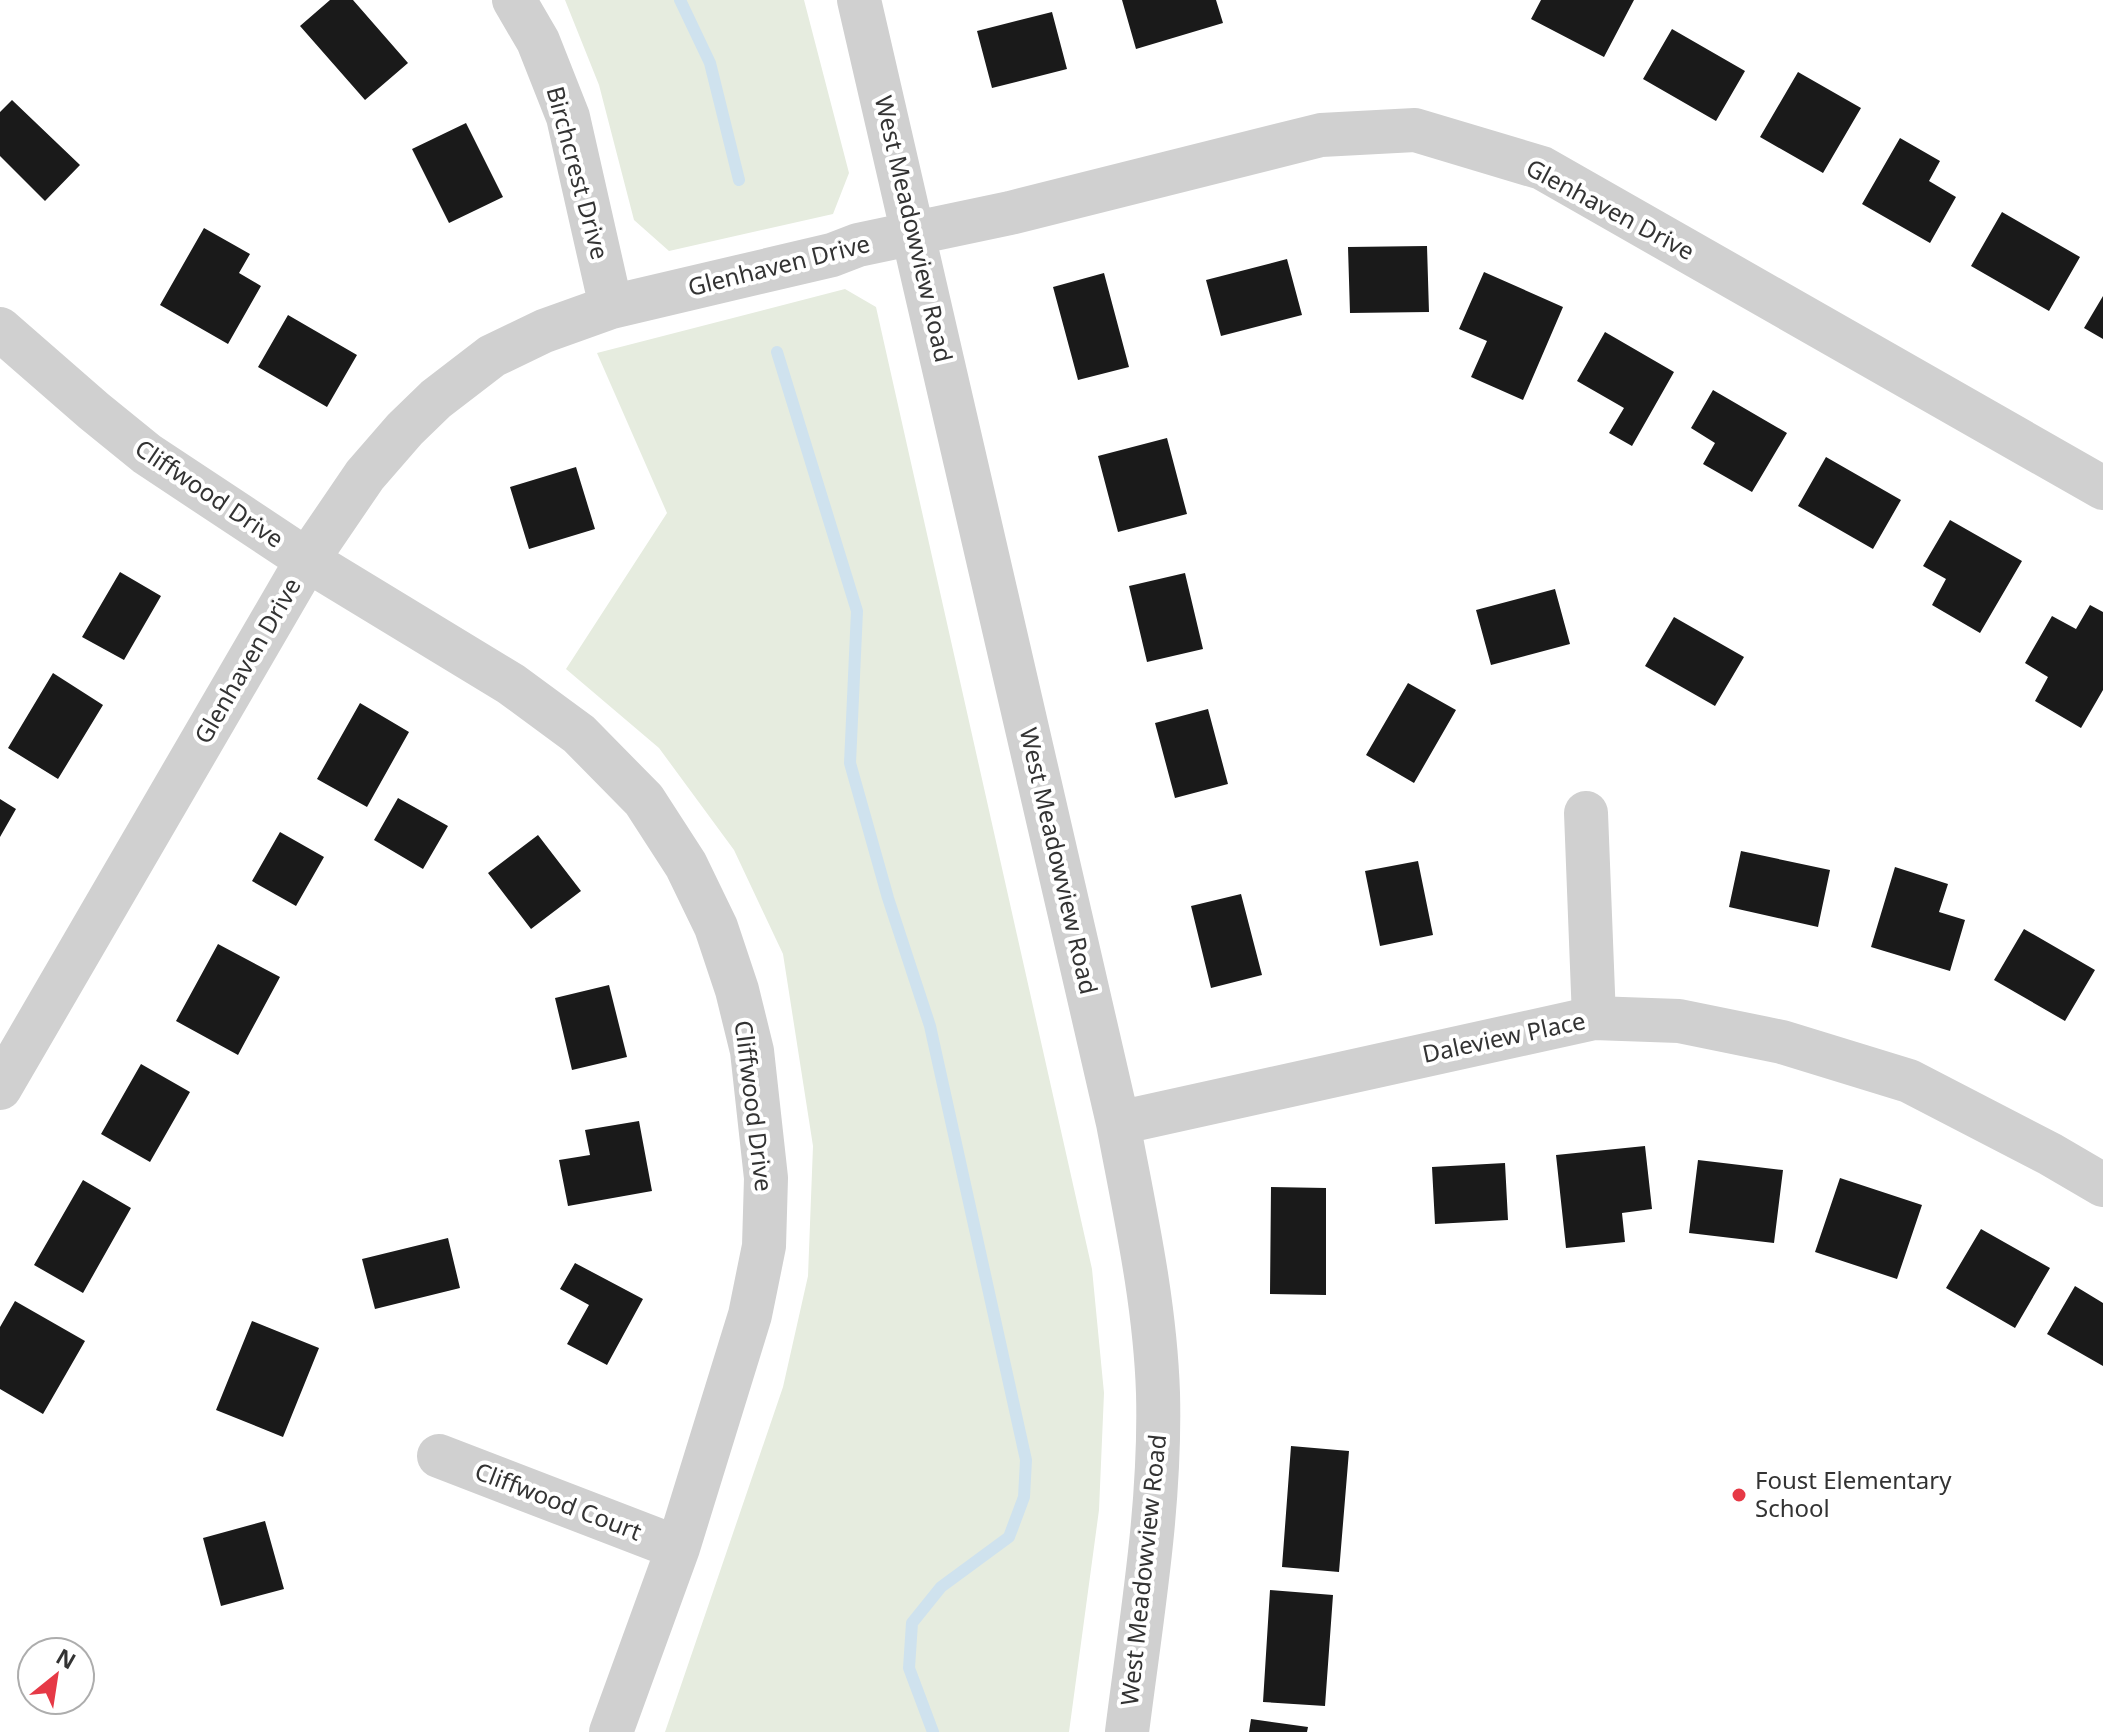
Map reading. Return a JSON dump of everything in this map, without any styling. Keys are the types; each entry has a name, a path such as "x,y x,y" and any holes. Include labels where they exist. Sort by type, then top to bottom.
{"street":[{"name":"Birchcrest Drive","path":"514,0 538,41 568,117 611,307"},
{"name":"West Meadowview Road","path":"859,0 1118,1123 1150,1293 1158,1391 1158,1460 1127,1732"},
{"name":"Glenhaven Drive","path":"0,1088 307,560 365,475 436,399 492,356 544,331 611,307 832,255 858,245 1010,213 1321,135 1415,130 1542,168 2103,488"},
{"name":"Cliffwood Drive","path":"0,329 147,454 307,560 511,684 579,734 644,800 686,865 716,927 737,990 752,1051 766,1178 764,1246 750,1315 678,1548 611,1732"},
{"path":"1586,813 1594,1018"},
{"name":"Daleview Place","path":"1118,1123 1594,1018 1679,1021 1782,1042 1909,1081 2103,1185"},
{"name":"Cliffwood Court","path":"439,1456 678,1548"}],"shaded area":[{"path":"565,0 804,0 849,173 833,214 669,251 634,220 599,85"},
{"path":"845,289 876,307 1092,1269 1104,1393 1099,1510 1069,1732 665,1732 783,1387 808,1276 813,1146 783,954 734,850 659,748 566,669 667,513 597,353"}],"building":[{"path":"330,0 353,0 408,63 365,100 300,26"},
{"path":"1122,0 1216,0 1223,23 1136,49"},
{"path":"1541,0 1634,0 1604,57 1531,19"},
{"path":"1052,12 1067,69 992,88 977,31"},
{"path":"1672,29 1745,71 1716,121 1643,79"},
{"path":"1798,72 1861,108 1823,173 1760,137"},
{"path":"12,100 80,165 45,201 0,156 0,112"},
{"path":"466,123 503,197 449,223 412,149"},
{"path":"1900,138 1940,161 1929,181 1956,197 1930,243 1862,204"},
{"path":"2002,212 2080,257 2049,311 1971,266"},
{"path":"204,228 250,254 239,273 261,286 228,344 160,305"},
{"path":"1427,246 1429,312 1350,313 1348,247"},
{"path":"1287,259 1302,315 1221,336 1206,280"},
{"path":"1484,272 1563,307 1523,400 1471,377 1487,341 1459,329"},
{"path":"1104,273 1129,367 1078,380 1053,287"},
{"path":"2103,296 2103,339 2084,328"},
{"path":"288,315 357,355 327,407 258,367"},
{"path":"1605,332 1674,372 1632,446 1609,433 1624,408 1577,381"},
{"path":"1713,390 1787,433 1752,492 1703,464 1715,443 1691,428"},
{"path":"1167,438 1187,514 1118,532 1098,456"},
{"path":"1826,457 1901,500 1873,549 1798,506"},
{"path":"576,467 595,529 529,549 510,487"},
{"path":"1950,520 2022,561 1980,633 1932,605 1946,579 1923,566"},
{"path":"120,572 161,596 124,660 82,637"},
{"path":"1185,573 1203,649 1147,662 1129,586"},
{"path":"1555,589 1570,644 1491,665 1476,610"},
{"path":"2090,605 2103,612 2103,690 2081,728 2035,701 2048,677 2025,663 2052,616 2076,629"},
{"path":"1674,617 1744,657 1715,706 1645,666"},
{"path":"53,673 103,705 58,779 8,748"},
{"path":"1408,683 1456,710 1414,783 1366,755"},
{"path":"360,703 409,732 367,807 317,779"},
{"path":"1208,709 1228,784 1175,798 1155,723"},
{"path":"398,798 448,826 423,869 374,840"},
{"path":"0,799 16,809 0,837"},
{"path":"280,832 324,857 296,906 252,881"},
{"path":"538,835 581,891 531,929 488,873"},
{"path":"1741,851 1830,870 1818,927 1729,907"},
{"path":"1418,861 1433,935 1380,946 1365,871"},
{"path":"1895,867 1948,884 1939,912 1965,920 1950,971 1871,947"},
{"path":"1241,894 1262,975 1211,988 1191,906"},
{"path":"2024,929 2095,970 2065,1021 1994,980"},
{"path":"218,944 280,977 238,1055 176,1021"},
{"path":"609,985 627,1057 572,1070 555,998"},
{"path":"141,1064 190,1092 150,1162 101,1134"},
{"path":"639,1121 652,1191 568,1206 559,1160 590,1155 585,1130"},
{"path":"1645,1146 1652,1209 1622,1213 1625,1242 1566,1248 1556,1155"},
{"path":"1698,1160 1783,1170 1774,1243 1689,1233"},
{"path":"1505,1163 1508,1220 1435,1224 1432,1167"},
{"path":"1840,1178 1922,1205 1897,1279 1815,1252"},
{"path":"83,1180 131,1208 83,1293 34,1265"},
{"path":"1271,1187 1326,1188 1326,1295 1270,1294"},
{"path":"1981,1229 2050,1268 2015,1328 1946,1288"},
{"path":"448,1238 460,1288 375,1309 362,1259"},
{"path":"575,1263 643,1299 607,1365 567,1344 589,1305 560,1289"},
{"path":"2075,1286 2103,1303 2103,1366 2047,1334"},
{"path":"15,1301 85,1341 43,1414 0,1389 0,1327"},
{"path":"252,1321 319,1348 283,1437 216,1410"},
{"path":"1291,1446 1349,1451 1339,1572 1282,1567"},
{"path":"265,1521 284,1589 221,1606 203,1538"},
{"path":"1270,1590 1333,1595 1325,1706 1263,1702"},
{"path":"1251,1719 1308,1727 1307,1732 1249,1732"}],"waterway":[{"path":"680,0 710,63 739,180"},
{"path":"777,352 857,611 850,763 888,898 930,1026 1026,1460 1024,1497 1009,1537 941,1587 912,1623 909,1668 933,1732"}],"place":[{"name":"Foust Elementary School","path":"1739,1495"}]}
